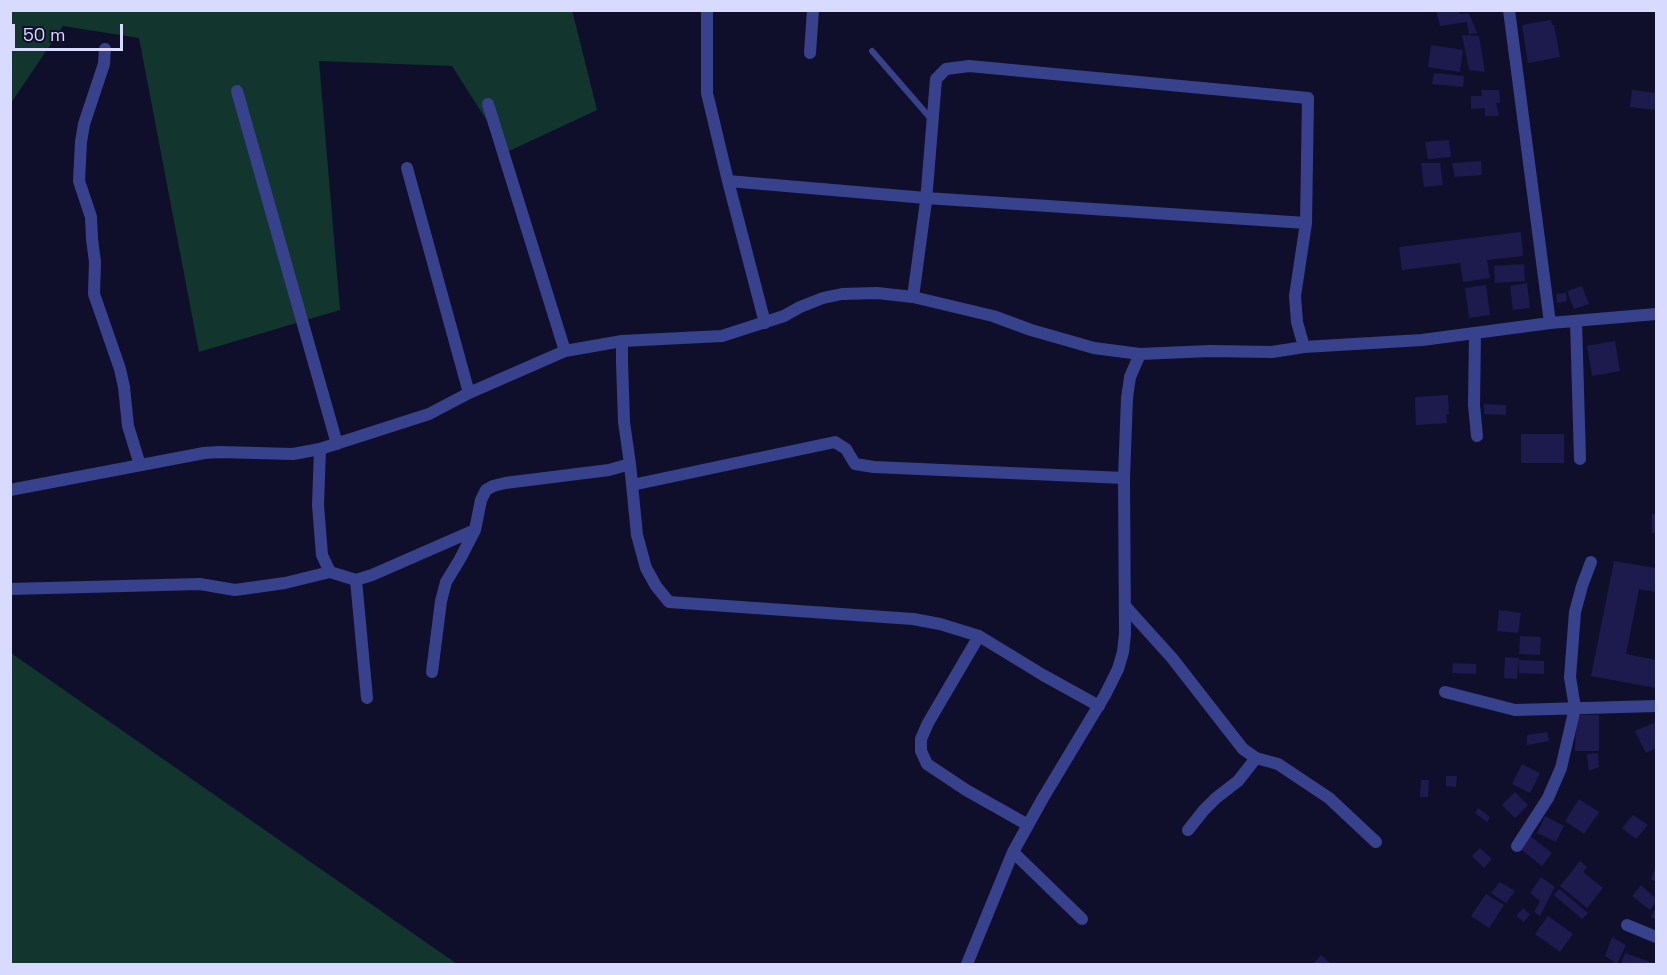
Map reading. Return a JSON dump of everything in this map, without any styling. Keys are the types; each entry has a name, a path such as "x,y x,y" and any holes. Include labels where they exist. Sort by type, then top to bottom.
{"street":[{"path":"707,10 708,93 765,323"},
{"path":"810,53 813,10"},
{"path":"1509,10 1550,323"},
{"path":"105,49 104,64 82,133 79,181 91,217 95,262 94,294 120,369 128,426 140,465"},
{"path":"913,297 926,198 936,79 946,69 969,66 1308,98 1306,223 1295,296 1297,322 1304,347"},
{"path":"237,92 337,444"},
{"path":"488,104 565,351"},
{"path":"406,168 469,393"},
{"path":"728,181 926,198 1306,223"},
{"path":"10,490 219,452 293,454 320,449 429,414 469,393 565,351 622,341 722,336 765,323 823,298 842,294 877,293 913,297 993,316 1031,330 1094,348 1140,354 1210,351 1272,352 1304,347 1422,340 1550,323 1656,314"},
{"path":"1575,321 1580,459"},
{"path":"1475,333 1474,405 1478,436"},
{"path":"622,341 624,422 638,535 646,568 656,586 669,602 913,619 940,624 979,636 1099,706"},
{"path":"967,964 1013,852 1099,706 1118,669 1123,652 1126,607 1124,478 1127,399 1130,377 1140,354"},
{"path":"632,485 836,442 846,449 855,464 874,467 1124,478"},
{"path":"320,449 318,505 322,555 330,572"},
{"path":"432,672 441,601 446,582 476,530 481,500 486,490 493,486 630,465"},
{"path":"10,590 200,584 235,590 285,583 330,572 356,580 372,576 476,530"},
{"path":"1517,846 1548,798 1561,768 1575,708 1570,677 1575,612 1581,586 1591,562"},
{"path":"356,580 367,698"},
{"path":"1126,607 1172,658 1243,749 1257,758 1278,764 1329,798 1376,842"},
{"path":"979,636 928,723 921,739 921,751 927,764 966,790 1028,825"},
{"path":"1445,692 1515,710 1656,706"},
{"path":"1188,830 1204,810 1238,781 1257,758"},
{"path":"1013,852 1082,919"},
{"path":"1627,925 1656,937"}],"lane":[{"path":"872,51 933,121"}],"green space":[{"path":"572,10 597,110 507,152 452,66 319,61 340,310 199,352 139,38 63,26 11,103 11,11"},
{"path":"11,653 457,964 11,964"}],"building":[{"path":"1436,10 1459,10 1460,14 1469,13 1477,33 1469,34 1467,22 1440,26"},
{"path":"1551,20 1560,57 1528,63 1522,25"},
{"path":"1462,35 1479,36 1485,72 1469,70"},
{"path":"1431,45 1463,50 1460,72 1428,67"},
{"path":"1434,73 1464,76 1463,87 1432,84"},
{"path":"1481,90 1499,90 1500,103 1496,103 1499,116 1485,116 1485,108 1471,109 1471,96 1482,96"},
{"path":"1632,90 1656,93 1656,110 1630,107"},
{"path":"1449,140 1451,157 1428,159 1425,142"},
{"path":"1481,161 1482,175 1455,177 1452,163"},
{"path":"1421,163 1440,163 1443,185 1424,187"},
{"path":"1521,232 1523,256 1487,260 1490,278 1463,282 1460,263 1402,270 1399,247"},
{"path":"1524,264 1525,281 1495,283 1494,266"},
{"path":"1527,283 1530,308 1513,310 1510,286"},
{"path":"1486,285 1490,315 1469,318 1465,288"},
{"path":"1582,286 1589,304 1574,309 1567,291"},
{"path":"1566,293 1567,301 1557,303 1556,294"},
{"path":"1615,341 1620,371 1592,376 1587,346"},
{"path":"1448,395 1447,423 1416,425 1415,397"},
{"path":"1484,404 1506,405 1506,415 1484,414"},
{"path":"1521,434 1564,434 1564,463 1521,463"},
{"path":"1652,514 1656,514 1656,533 1652,533"},
{"path":"1614,561 1656,568 1656,592 1639,589 1626,654 1656,660 1656,688 1591,676"},
{"path":"1499,610 1521,613 1518,633 1497,631"},
{"path":"1520,636 1541,637 1540,655 1519,654"},
{"path":"1505,657 1519,658 1517,679 1504,678"},
{"path":"1519,660 1544,661 1544,674 1519,673"},
{"path":"1453,663 1476,664 1476,674 1452,673"},
{"path":"1576,715 1599,715 1599,751 1575,751"},
{"path":"1656,722 1656,748 1646,753 1635,731"},
{"path":"1547,732 1549,741 1527,745 1527,735"},
{"path":"1598,753 1599,767 1589,771 1587,754"},
{"path":"1522,764 1540,773 1530,793 1512,784"},
{"path":"1446,776 1457,776 1456,787 1446,786"},
{"path":"1421,780 1429,780 1428,797 1420,797"},
{"path":"1515,792 1528,805 1515,818 1502,805"},
{"path":"1579,799 1599,812 1584,834 1565,821"},
{"path":"1478,808 1490,817 1487,822 1475,813"},
{"path":"1633,815 1648,825 1636,839 1622,828"},
{"path":"1545,816 1564,826 1556,842 1537,833"},
{"path":"1529,835 1552,853 1542,866 1519,848"},
{"path":"1480,848 1492,859 1484,868 1472,856"},
{"path":"1580,861 1587,867 1583,872 1603,888 1587,908 1560,886"},
{"path":"1656,867 1656,882 1651,879"},
{"path":"1541,877 1555,887 1540,916 1534,912 1540,901 1530,893"},
{"path":"1500,882 1515,891 1506,903 1491,893"},
{"path":"1641,885 1656,899 1650,910 1632,896"},
{"path":"1559,889 1588,913 1582,919 1554,895"},
{"path":"1486,894 1504,905 1489,928 1471,916"},
{"path":"1656,907 1656,919 1651,917"},
{"path":"1523,908 1530,914 1524,922 1516,916"},
{"path":"1548,916 1573,934 1560,952 1535,934"},
{"path":"1612,937 1626,945 1617,964 1605,956"},
{"path":"1625,953 1656,964 1621,964"},
{"path":"1321,955 1331,964 1313,964"}]}
